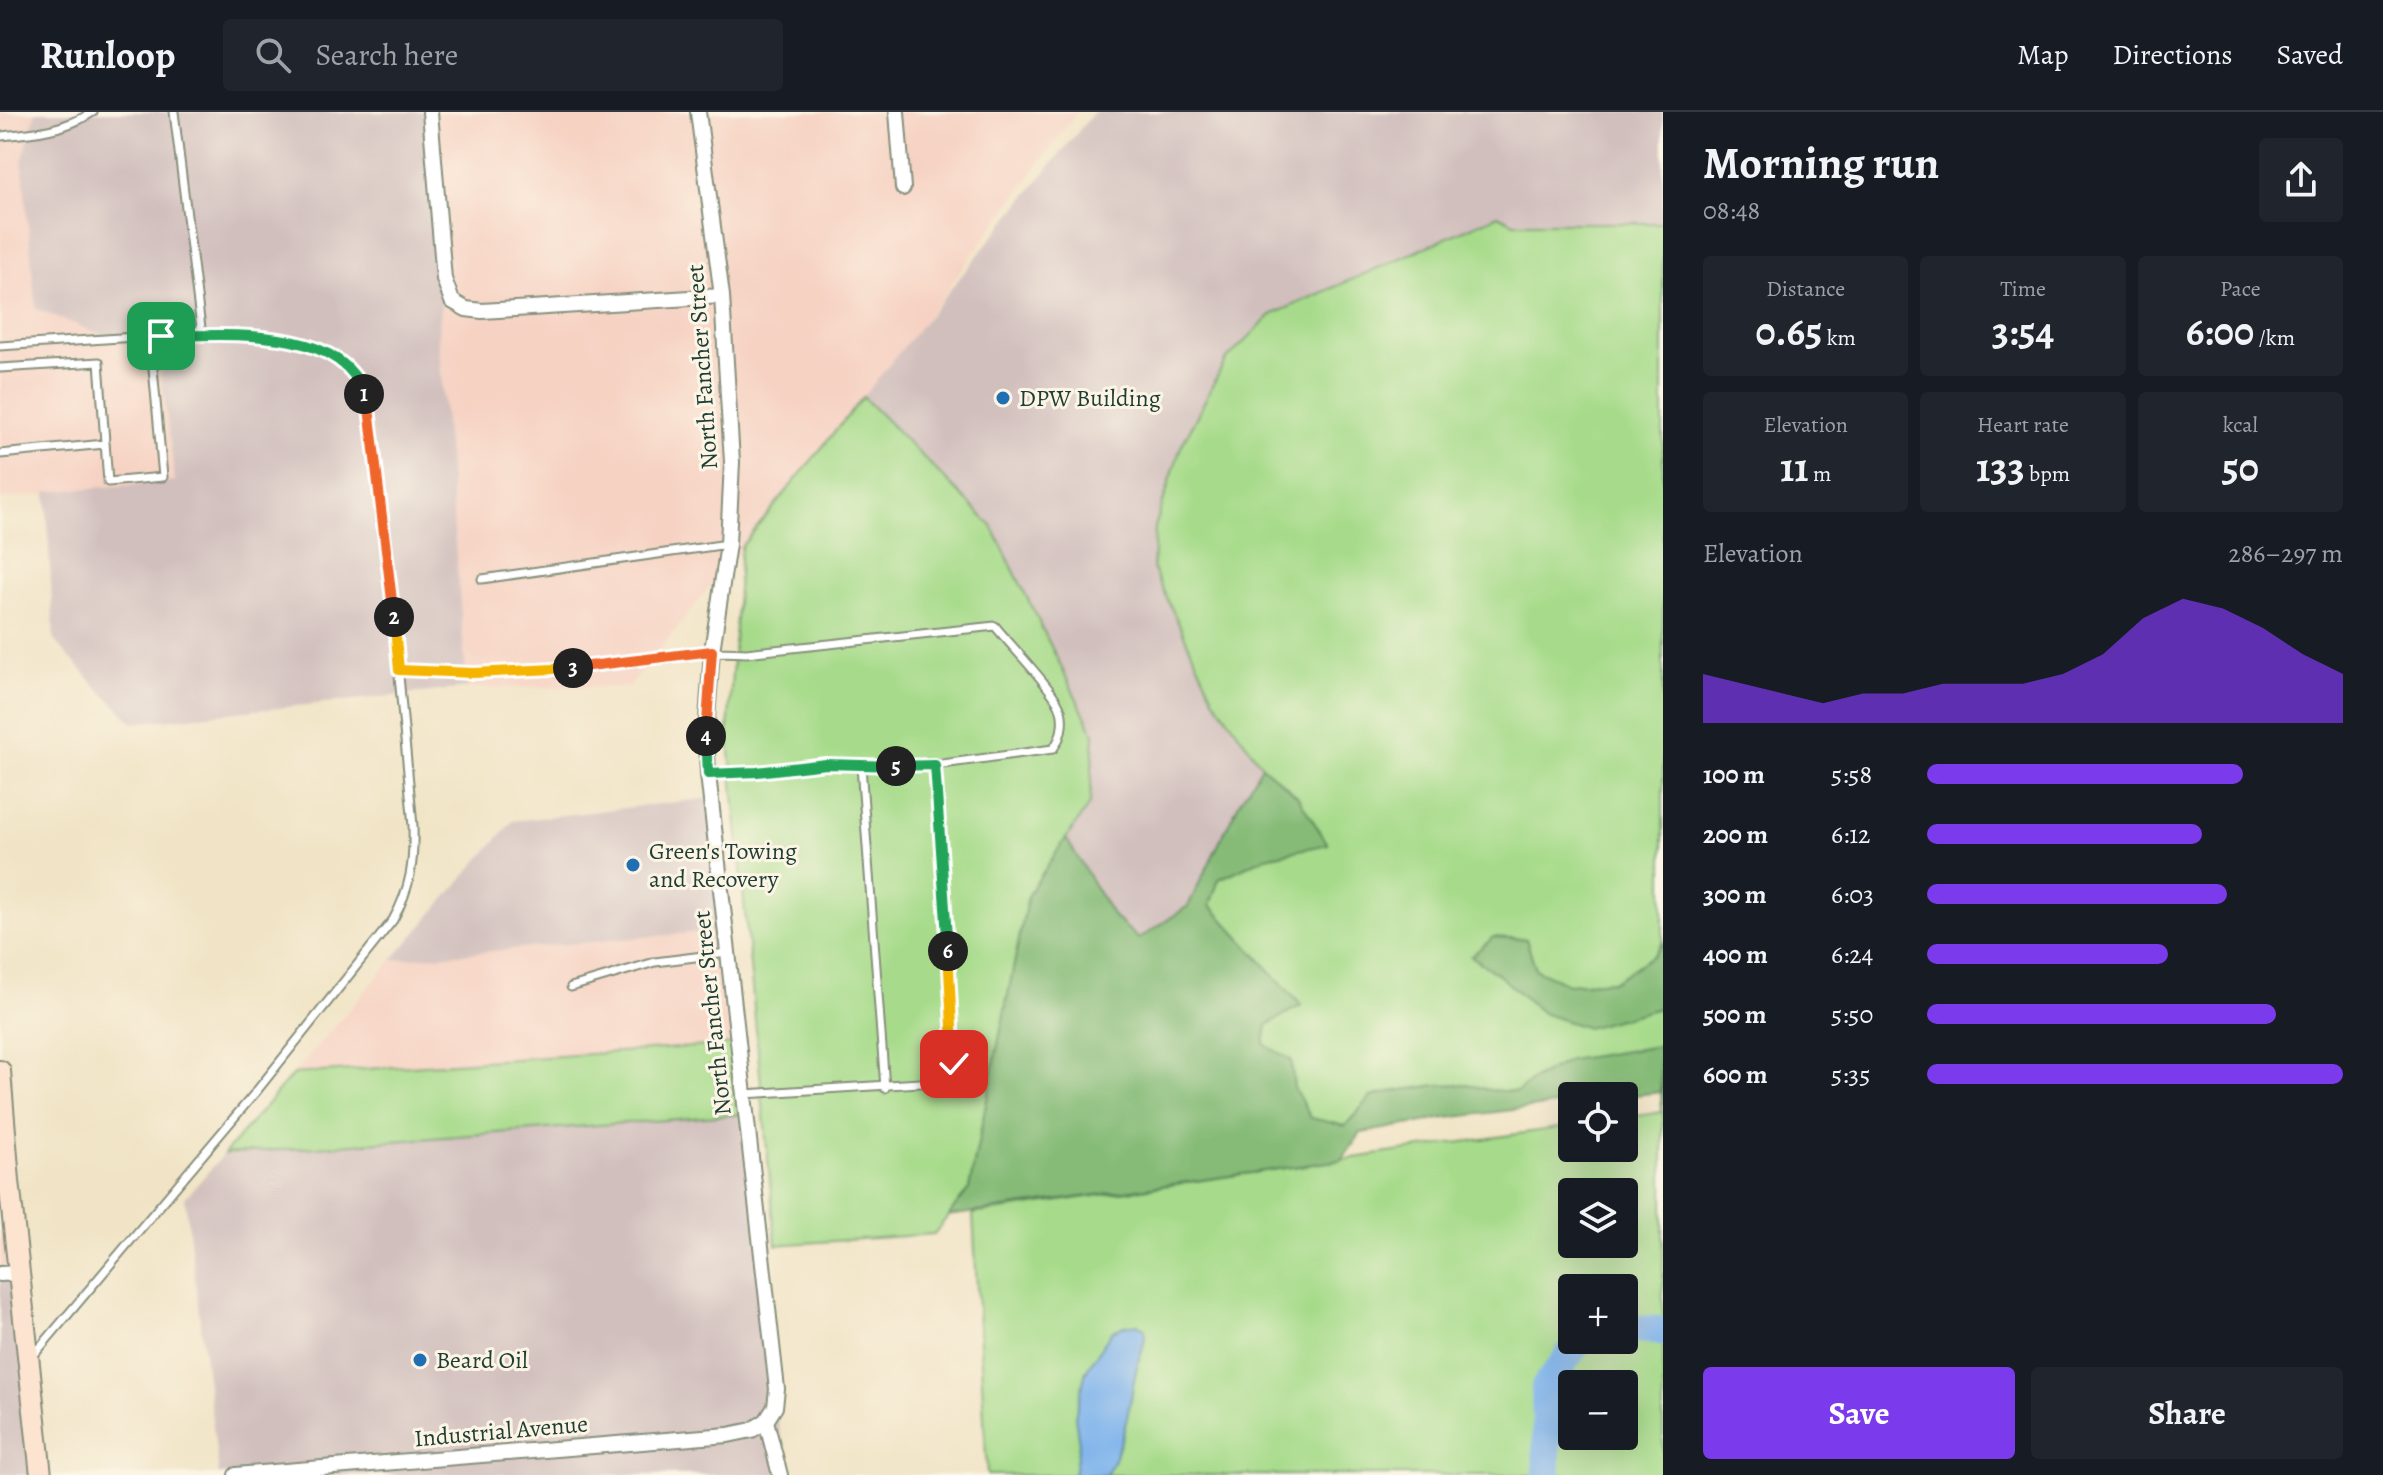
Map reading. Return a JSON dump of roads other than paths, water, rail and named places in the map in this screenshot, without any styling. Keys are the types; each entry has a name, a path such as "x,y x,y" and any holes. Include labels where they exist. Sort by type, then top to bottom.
{"main road":[{"path":"0,1071 10,1274 27,1363 41,1475"}],"street":[{"path":"430,112 444,279 452,301 466,309 482,311 722,296"},
{"name":"North Fancher Street","path":"698,112 722,296 732,462 728,544 712,651 706,732 708,774 777,1389 775,1407 766,1421"},
{"path":"897,112 903,188"},
{"path":"766,1421 780,1475"},
{"name":"Industrial Avenue","path":"236,1475 728,1435 752,1430 766,1421"}],"lane":[{"path":"0,136 49,131 77,122 93,112"},
{"path":"174,112 202,336"},
{"path":"0,368 99,362 108,482 163,477 150,336"},
{"path":"0,346 150,336 256,336 310,345 342,362 359,380 369,408 399,670 414,860 406,897 393,920 255,1093 27,1363"},
{"path":"0,454 105,444"},
{"path":"482,579 728,544"},
{"path":"399,670 474,673 589,667 712,651 746,653 995,626 1058,702 1062,719 1061,739 1053,749 935,765 826,764 708,774"},
{"path":"742,1095 885,1088 952,1081 954,1064 935,765"},
{"path":"861,766 885,1088"},
{"path":"571,987 655,962 727,953"}],"water":[{"path":"1138,1324 1145,1330 1145,1340 1113,1462 1106,1475 1074,1475 1079,1444 1075,1416 1086,1371 1112,1331"}],"waterway":[{"path":"1638,1329 1663,1332"},
{"path":"1547,1475 1545,1387 1570,1354"}],"place":[{"name":"DPW Building","path":"1003,398"},
{"name":"Green's Towing and Recovery","path":"633,865"},
{"name":"Beard Oil","path":"420,1360"}]}
